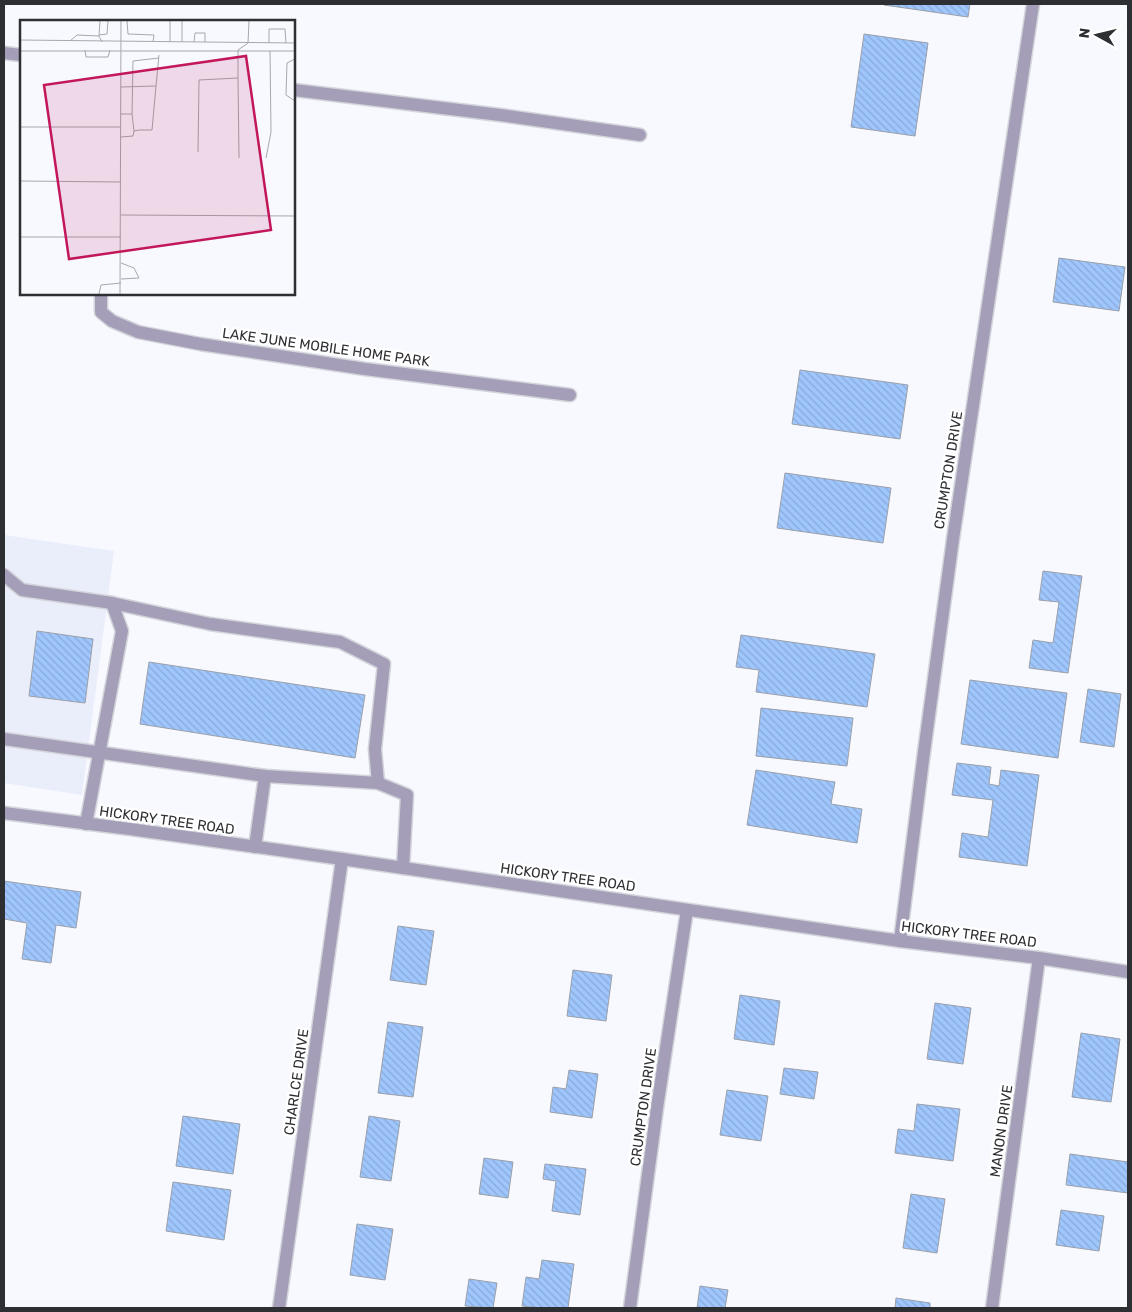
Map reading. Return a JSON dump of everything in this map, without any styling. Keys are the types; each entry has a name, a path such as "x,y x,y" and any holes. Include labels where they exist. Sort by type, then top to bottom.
{"street":[{"name":"CRUMPTON DRIVE","path":"900,941 954,529 1033,4"},
{"path":"4,52 20,55"},
{"path":"295,90 500,115 640,135"},
{"name":"LAKE JUNE MOBILE HOME PARK","path":"102,295 101,312 112,321 138,332 200,344 355,367 570,395"},
{"path":"4,575 22,590 112,603 210,624 340,642 384,664 375,749 378,783"},
{"path":"86,824 122,632 112,603"},
{"path":"4,739 265,776 378,783 407,795 402,868"},
{"path":"255,847 265,776"},
{"name":"HICKORY TREE ROAD","path":"4,813 342,859 900,941 1039,958 1128,972"},
{"name":"CHARLCE DRIVE","path":"279,1308 342,859"},
{"name":"CRUMPTON DRIVE","path":"630,1308 687,910"},
{"name":"MANON DRIVE","path":"992,1308 1039,958"}],"shaded area":[{"path":"4,535 114,551 82,795 4,783"}],"building":[{"path":"884,4 970,4 968,17"},
{"path":"864,34 928,43 915,136 851,127"},
{"path":"1059,258 1125,267 1119,311 1053,302"},
{"path":"800,370 908,385 900,439 792,424"},
{"path":"785,473 891,488 883,543 777,528"},
{"path":"1043,571 1082,576 1068,673 1029,668 1033,640 1053,643 1059,602 1039,600"},
{"path":"37,631 93,639 85,703 29,696"},
{"path":"741,635 875,654 867,707 756,692 759,670 736,667"},
{"path":"149,662 365,695 355,758 140,724"},
{"path":"970,680 1067,693 1058,758 961,744"},
{"path":"1088,689 1121,694 1114,747 1080,742"},
{"path":"761,708 853,718 847,766 756,756"},
{"path":"957,763 991,767 989,784 999,786 1001,770 1039,775 1027,866 959,857 962,833 988,837 993,800 952,795"},
{"path":"756,770 835,782 831,804 862,809 857,843 747,825"},
{"path":"4,881 81,892 76,928 56,925 51,963 22,959 27,923 4,919"},
{"path":"398,926 434,931 426,985 390,980"},
{"path":"573,970 612,975 606,1021 567,1016"},
{"path":"740,995 780,1001 774,1045 734,1039"},
{"path":"935,1003 971,1008 963,1064 927,1059"},
{"path":"388,1022 423,1027 413,1097 378,1093"},
{"path":"1081,1033 1120,1039 1111,1102 1072,1097"},
{"path":"784,1068 818,1072 814,1099 780,1094"},
{"path":"569,1070 598,1074 592,1118 550,1112 553,1087 566,1089"},
{"path":"727,1090 768,1096 761,1141 720,1135"},
{"path":"917,1104 960,1109 953,1161 895,1153 898,1129 914,1131"},
{"path":"183,1116 240,1124 233,1174 176,1166"},
{"path":"369,1116 400,1121 391,1181 360,1177"},
{"path":"1070,1154 1128,1162 1128,1193 1066,1185"},
{"path":"484,1158 513,1162 508,1198 479,1194"},
{"path":"545,1164 586,1169 580,1215 552,1211 556,1181 543,1179"},
{"path":"173,1182 231,1190 224,1240 166,1231"},
{"path":"911,1194 945,1199 937,1253 903,1248"},
{"path":"1061,1210 1104,1216 1099,1251 1056,1245"},
{"path":"357,1224 393,1229 385,1280 350,1275"},
{"path":"542,1260 574,1264 568,1308 522,1306 526,1277 539,1279"},
{"path":"469,1279 497,1283 493,1308 465,1306"},
{"path":"700,1286 728,1290 725,1308 697,1308"},
{"path":"896,1298 930,1303 930,1308 895,1308"}]}
